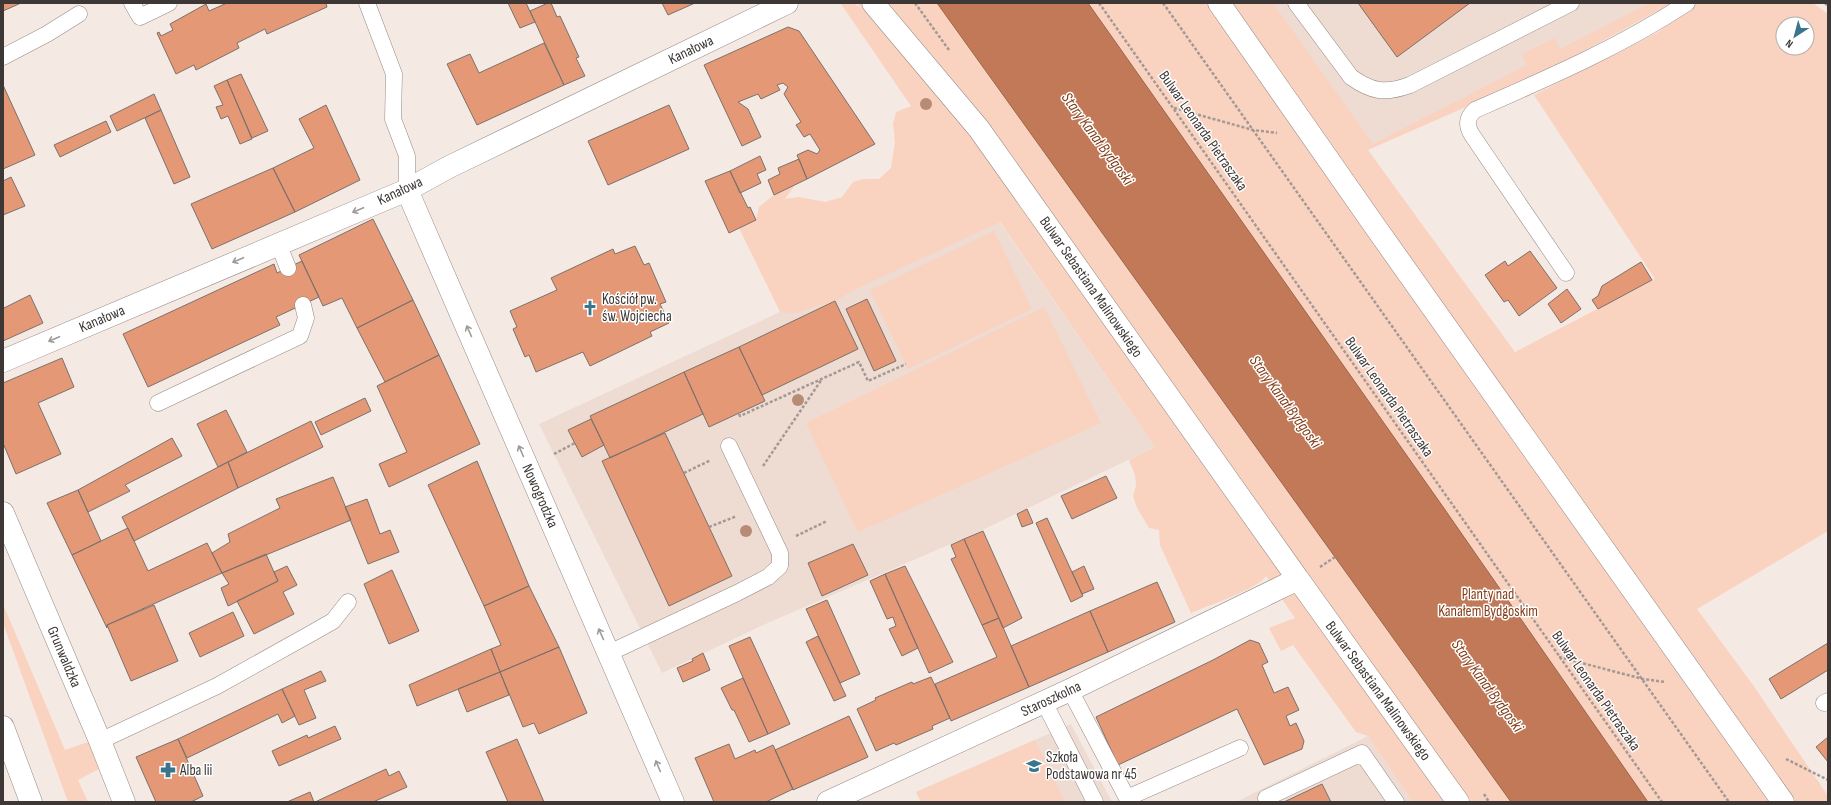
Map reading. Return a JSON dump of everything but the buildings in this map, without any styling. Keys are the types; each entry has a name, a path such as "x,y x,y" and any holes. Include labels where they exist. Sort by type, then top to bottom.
{"street":[{"name":"Kanałowa","path":"3,361 278,243 407,190 449,167 787,3"},
{"name":"Bulwar Sebastiana Malinowskiego","path":"873,3 979,129 1458,802"},
{"path":"1219,3 1313,139 1783,802"},
{"name":"Nowogrodzka","path":"407,190 673,802"},
{"name":"Grunwaldzka","path":"3,513 100,741 124,802"},
{"name":"Staroszkolna","path":"828,802 1070,690 1298,579"},
{"path":"3,728 31,802"}],"lane":[{"path":"132,3 140,17 168,3"},
{"path":"367,3 394,74 393,119 407,156 407,190"},
{"path":"1296,3 1351,77 1363,86 1376,90 1395,90 1410,85 1571,3"},
{"path":"1566,273 1468,129 1467,122 1469,115 1475,110 1566,70 1631,37 1687,3"},
{"path":"3,57 47,34 79,14"},
{"path":"278,243 288,268"},
{"path":"158,402 300,336 306,318 303,305"},
{"path":"609,653 768,577 780,566 780,553 730,449"},
{"path":"100,741 217,686 312,633 333,621 348,602"},
{"path":"1070,690 1127,798 1240,748"},
{"path":"1044,702 1095,802"},
{"path":"1268,802 1266,798 1362,753 1396,802"}],"path":[{"name":"Bulwar Leonarda Pietraszaka","path":"1099,3 1558,657 1662,802"},
{"path":"1163,3 1729,802"},
{"path":"1824,3 1828,6"},
{"path":"1173,108 1253,130 1313,139"},
{"path":"738,414 740,416 859,362 868,381 906,364"},
{"path":"748,488 823,378"},
{"path":"554,454 575,443"},
{"path":"684,473 730,449"},
{"path":"709,527 758,507"},
{"path":"776,546 826,521"},
{"path":"1320,566 1335,557"},
{"path":"1558,657 1642,679 1701,687"}],"shaded area":[{"path":"1263,3 1672,3 1368,150"},
{"path":"993,213 1155,447 976,533 763,625 662,673 539,424"},
{"name":"Szkoła Podstawowa nr 45","path":"1071,724 1112,802 921,802 916,792"},
{"path":"1368,736 1413,802 1236,802"}],"green space":[{"name":"Planty nad Kanałem Bydgoskim","path":"842,3 854,3 862,9 857,3 1273,3 1373,144 1527,65 1522,54 1555,38 1560,49 1650,3 1672,3 1573,57 1525,81 1368,150 1515,352 1655,279 1534,95 1658,32 1695,3 1813,3 1828,14 1828,531 1697,609 1753,685 1828,796 1828,802 1413,802 1368,736 1356,732 1293,645 1281,651 1269,628 1295,618 1266,576 1261,581 1243,592 1191,613 1160,545 1159,530 1149,528 1137,508 1133,496 1136,486 1135,475 1129,460 1155,447 1000,222 858,288 835,301 795,313 780,312 739,228 756,220 759,207 774,195 795,185 785,199 799,197 825,202 842,197 853,182 863,179 879,179 891,168 895,142 893,124 896,112 911,106 841,4"},
{"path":"994,231 1032,309 908,369 870,290"},
{"path":"1044,307 1101,423 858,532 806,423"},
{"path":"3,604 65,750 88,742 99,769 78,780 88,802 68,802 3,623"},
{"name":"Szkoła Podstawowa nr 45","path":"1035,740 1065,802 921,802 916,792"}],"water":[{"name":"Stary Kanał Bydgoski","path":"937,3 1088,3 1441,504 1648,802 1511,802"}],"place":[{"name":"Kościół pw. św. Wojciecha","path":"590,308"},
{"name":"Szkoła Podstawowa nr 45","path":"1034,766"},
{"name":"Alba Iii","path":"168,770"}]}
